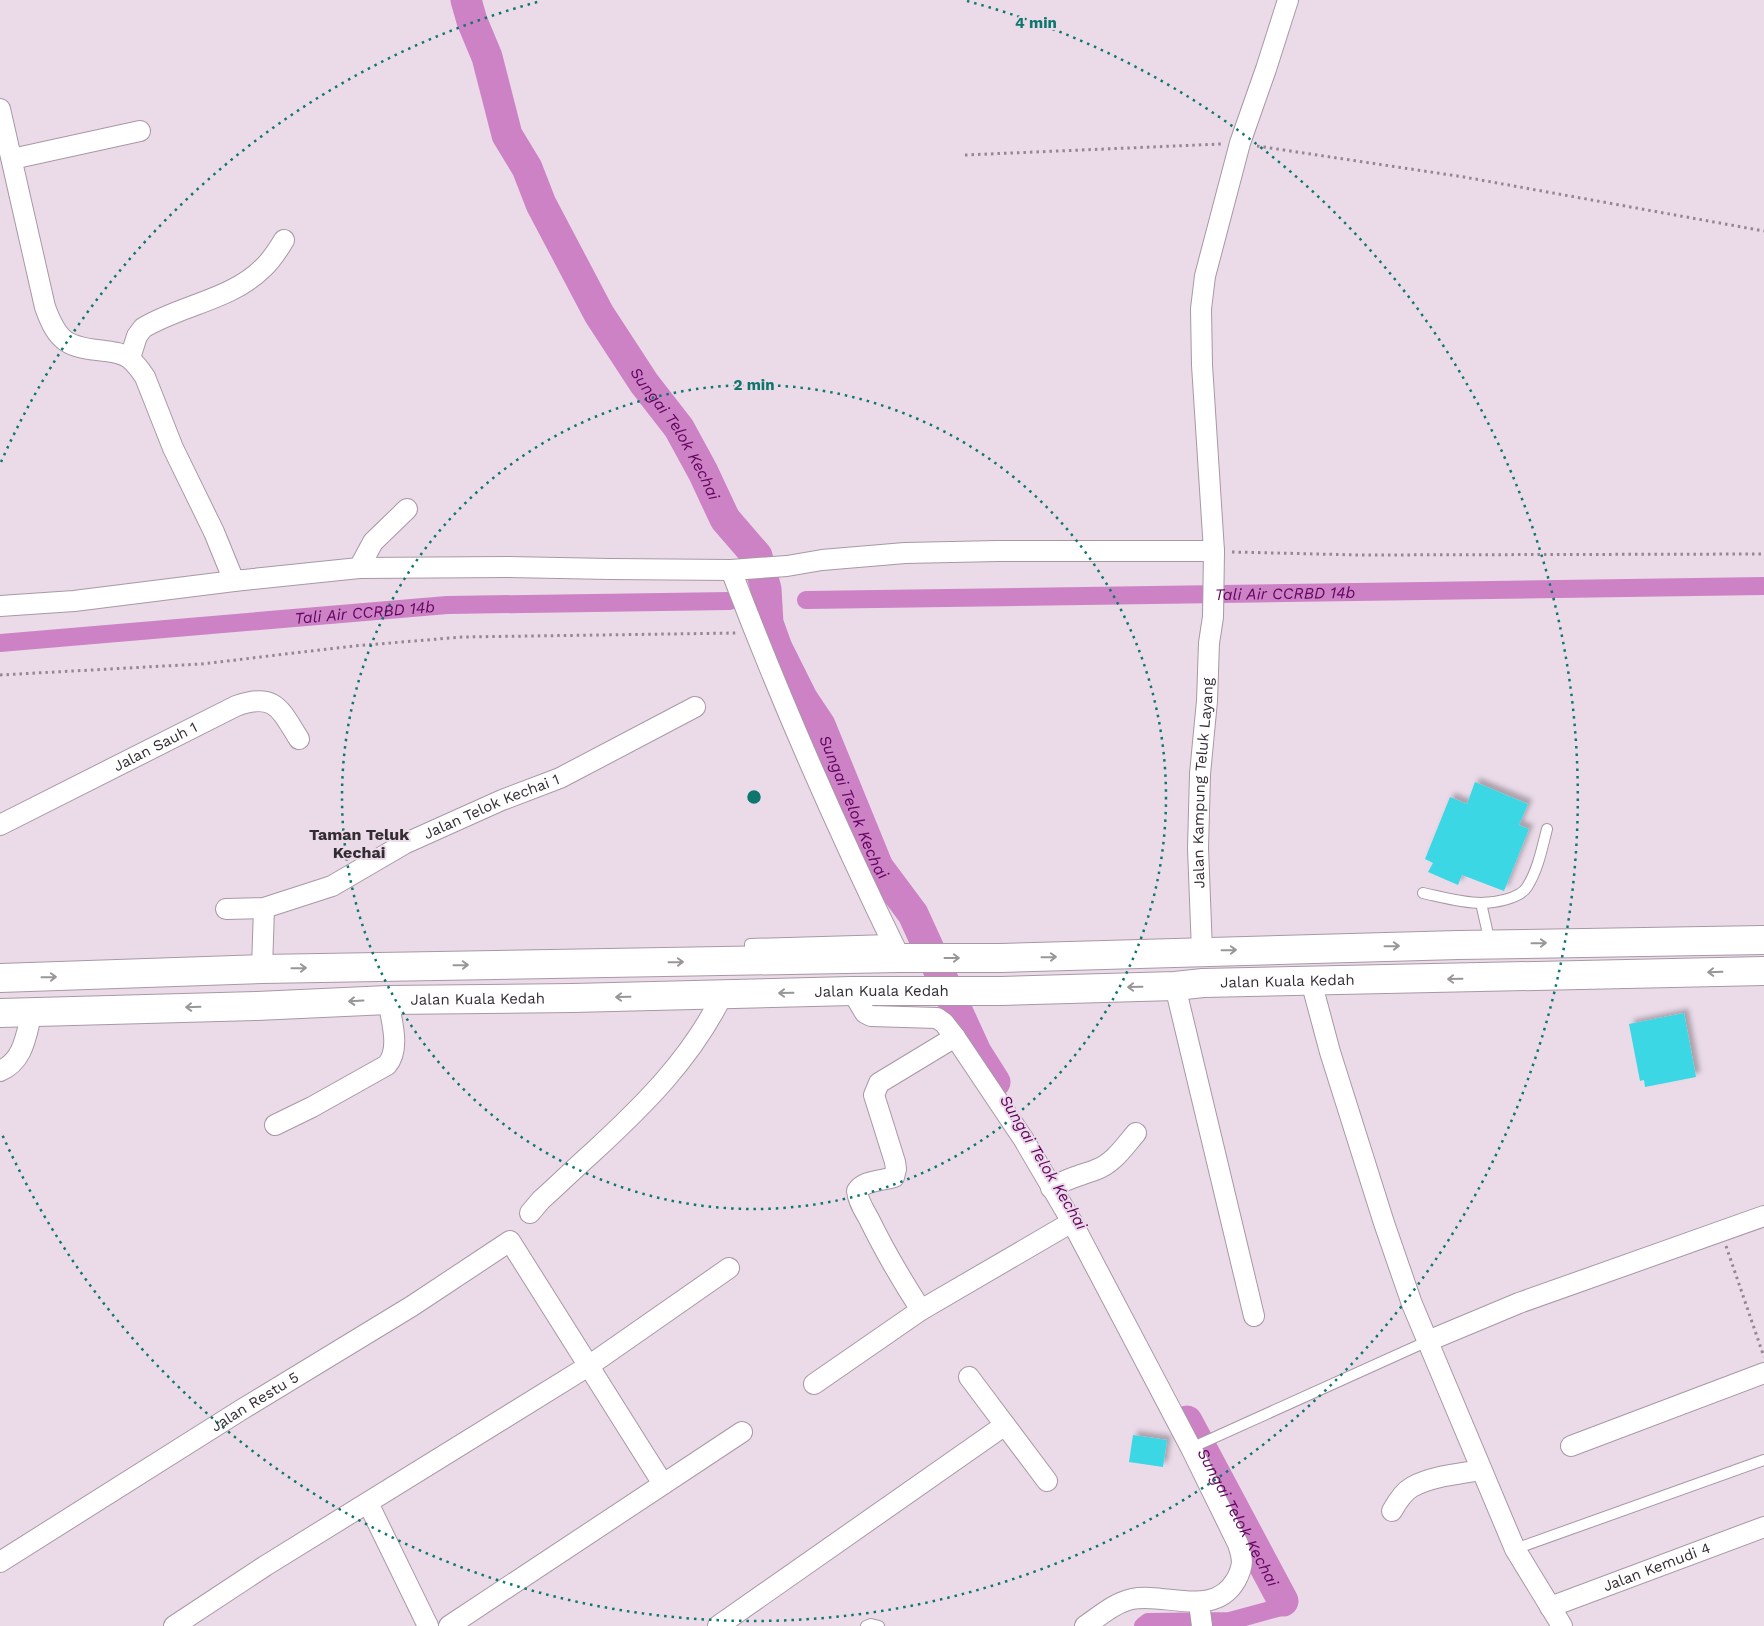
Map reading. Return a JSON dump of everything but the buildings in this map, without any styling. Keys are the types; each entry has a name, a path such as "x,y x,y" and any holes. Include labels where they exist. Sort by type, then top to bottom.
{"main road":[{"path":"0,978 262,969 750,961 898,952 1001,958 1490,944 1764,940"},
{"path":"1490,944 1497,968 1504,978"},
{"name":"Jalan Kuala Kedah","path":"0,1013 256,1006 388,1000 852,991 1002,991 1176,986 1202,983 1764,971"}],"street":[{"name":"Jalan Kampung Teluk Layang","path":"1202,951 1198,848 1200,774 1212,617 1214,558 1202,365 1201,309 1205,276 1240,143 1288,0"},
{"path":"0,109 45,307 52,327 64,340 80,348 116,352 130,358 145,377 173,448 214,532 234,580"},
{"path":"12,159 140,131"},
{"path":"130,358 137,336 143,328 151,323 219,296 247,281 266,265 284,240"},
{"path":"358,568 373,542 407,509"},
{"path":"0,606 74,601 234,580 358,568 740,569 787,566 822,560 905,553 998,551 1214,558"},
{"path":"740,569 755,633 849,853 898,952"},
{"name":"Jalan Sauh 1","path":"0,826 249,701 268,701 277,707 299,739"},
{"name":"Jalan Telok Kechai 1","path":"226,908 264,908 332,886 404,844 502,800 560,778 696,707"},
{"path":"262,969 264,908"},
{"path":"1310,981 1330,1052 1384,1224 1412,1304 1515,1549 1562,1626"},
{"path":"1176,986 1254,1316"},
{"path":"852,991 865,1013 871,1016 937,1018 944,1023 1024,1140 1058,1183 1072,1222 1193,1447 1238,1544 1243,1559 1234,1583 1200,1612 1145,1597 1118,1604 1085,1626"},
{"path":"530,1213 541,1200 632,1115 685,1057 710,1020 723,994"},
{"path":"275,1125 387,1066 393,1056 394,1049 388,1000"},
{"path":"0,1071 9,1068 19,1056 25,1042 32,1012"},
{"path":"921,1310 880,1244 860,1202 857,1191 862,1185 888,1179 894,1176 895,1173 893,1153 874,1095 879,1083 954,1037"},
{"path":"1058,1183 1105,1165 1116,1157 1136,1133"},
{"path":"1428,1341 1520,1303 1764,1216"},
{"path":"814,1384 921,1310 1072,1222"},
{"name":"Jalan Restu 5","path":"0,1562 241,1410 412,1306 510,1241 590,1365"},
{"path":"174,1626 265,1566 590,1365 729,1268"},
{"path":"590,1365 663,1484"},
{"path":"1571,1446 1764,1373"},
{"path":"969,1377 1047,1482"},
{"path":"718,1626 1005,1425"},
{"path":"449,1626 742,1432"},
{"path":"1392,1510 1401,1497 1413,1487 1434,1480 1481,1470"},
{"path":"368,1503 428,1626"},
{"name":"Jalan Kemudi 4","path":"1550,1607 1764,1527"}],"lane":[{"path":"1423,894 1481,903 1513,898 1522,894 1527,889 1536,869 1547,828"},
{"path":"1481,903 1490,944"},
{"path":"1193,1447 1428,1341"},
{"path":"1515,1549 1764,1460"},
{"path":"866,1626 871,1624 879,1626"}],"path":[{"path":"965,154 1240,143 1464,177 1764,231"},
{"path":"1214,558 1360,555 1764,554"},
{"path":"0,675 201,664 354,646 462,637 755,633"},
{"path":"1721,1231 1764,1357"}],"waterway":[{"name":"Sungai Telok Kechai","path":"466,0 472,21 487,57 507,135 527,168 541,204 599,314 644,383 679,428 703,472 725,519 757,556 766,589 768,623 777,648 802,698 820,725 878,867 913,914 976,1052 995,1082"},
{"name":"Tali Air CCRBD 14b","path":"806,600 1764,586"},
{"name":"Tali Air CCRBD 14b","path":"0,643 447,605 730,601"},
{"name":"Sungai Telok Kechai","path":"1187,1421 1283,1601"},
{"path":"1143,1626 1148,1622 1230,1621 1281,1607 1283,1601"}],"district":[{"name":"Taman Teluk Kechai","path":"359,843"}]}
